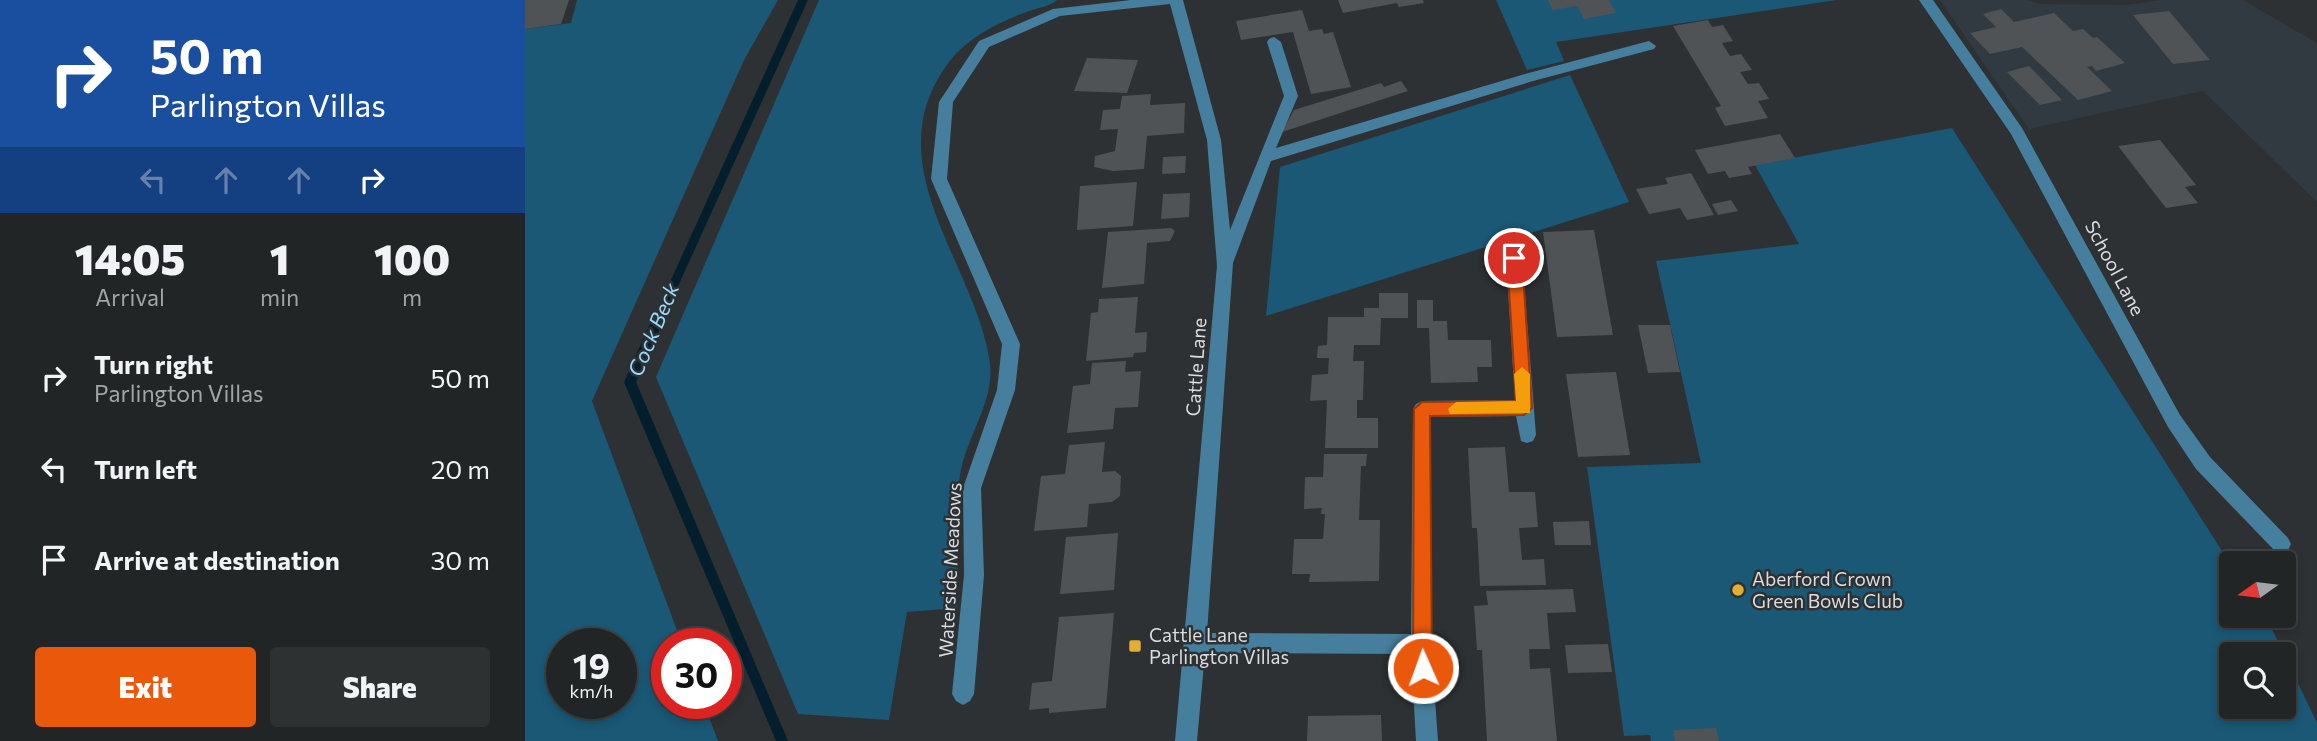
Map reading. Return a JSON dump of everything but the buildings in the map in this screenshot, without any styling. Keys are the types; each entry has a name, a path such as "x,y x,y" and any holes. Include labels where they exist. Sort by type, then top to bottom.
{"street":[{"name":"Waterside Meadows","path":"963,694 974,575 972,488 1006,390 1011,344 939,179 946,102 983,44 1058,12 1171,0"},
{"name":"Cattle Lane","path":"1176,0 1214,140 1224,266 1196,643 1186,741"},
{"name":"School Lane","path":"1926,0 2017,132 2174,421 2203,463 2281,544"},
{"path":"1224,266 1291,96 1275,42"},
{"path":"1265,157 1530,77 1649,46"},
{"path":"1514,258 1527,435"},
{"path":"1427,741 1421,644 1422,409 1524,408"},
{"path":"1196,643 1421,644"}],"shaded area":[{"path":"577,0 778,0 744,60 592,401 676,628 651,628 651,719 710,719 718,741 525,741 525,29 571,23"},
{"path":"819,0 1057,0 983,32 963,47 946,66 927,104 921,141 925,178 936,215 981,326 990,363 990,377 984,405 960,475 957,508 957,608 907,612 889,720 798,714 656,377"},
{"path":"1496,0 1837,0 1556,42 1564,61 1527,70"},
{"path":"1940,0 2025,0 2042,4 2125,5 2163,0 2243,0 2317,43 2317,202 2203,91 2029,129"},
{"path":"1570,75 1629,202 1266,316 1280,167"},
{"path":"1952,128 2222,551 2219,551 2219,628 2271,628 2278,642 2219,642 2219,719 2296,719 2296,679 2317,723 2317,741 1651,741 1650,735 1624,736 1587,467 1701,463 1656,261 1799,244 1755,165"}],"waterway":[{"name":"Cock Beck","path":"655,326 803,0"},
{"name":"Cock Beck","path":"656,324 630,382 782,741"}],"slow traffic":[{"path":"1456,409 1524,408 1522,374"}],"place":[{"name":"Aberford Crown Green Bowls Club","path":"1738,590"},
{"name":"Cattle Lane Parlington Villas","path":"1135,646"}],"route":[{"path":"1423,668 1422,409 1524,408 1514,258"}]}
